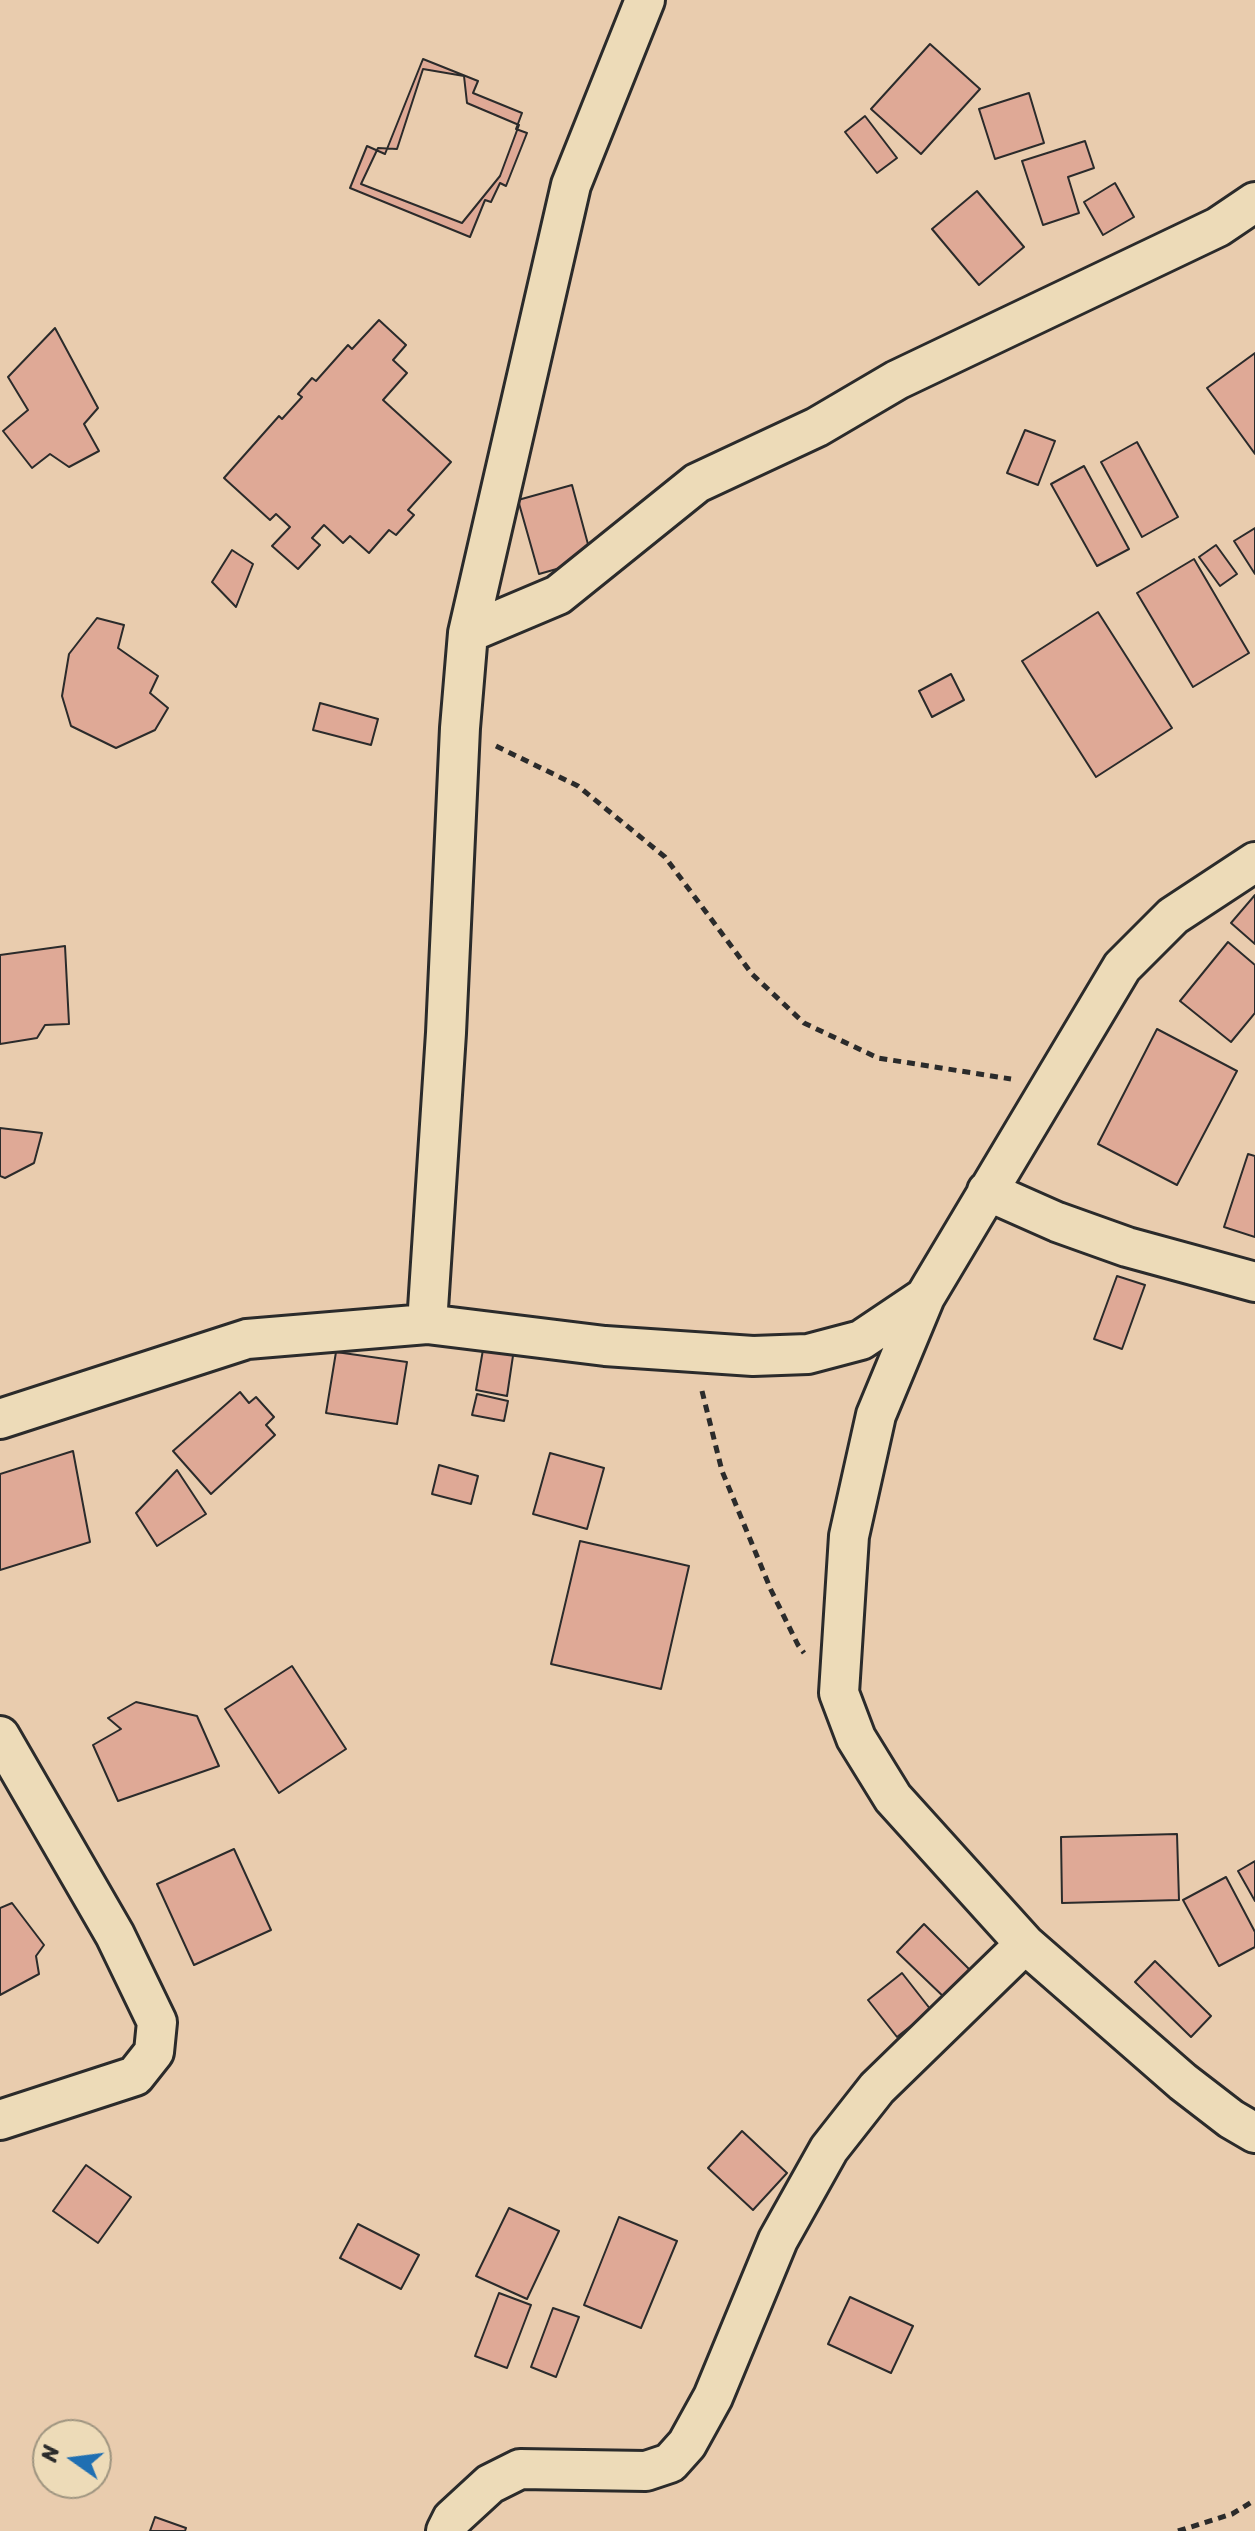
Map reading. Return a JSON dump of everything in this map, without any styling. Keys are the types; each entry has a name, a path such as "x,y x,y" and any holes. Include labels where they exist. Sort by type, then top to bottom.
{"street":[{"path":"427,1324 468,633 571,185 645,0"},
{"path":"468,633 558,595 697,483 817,427 897,380 1218,227 1255,202"},
{"path":"1255,862 1173,916 1122,967 925,1297 876,1415 849,1536 839,1693 856,1738 893,1798 1025,1944 1171,2072 1231,2119 1255,2133"},
{"path":"987,1191 1057,1222 1127,1247 1255,1282"},
{"path":"0,1419 247,1339 427,1324 605,1346 753,1356 808,1354 861,1340 925,1297"},
{"path":"0,1736 115,1935 157,2022 154,2052 135,2076 0,2120"},
{"path":"446,2531 452,2519 490,2484 520,2469 646,2471 670,2463 687,2444 713,2397 778,2240 829,2149 877,2088 1025,1944"}],"path":[{"path":"460,728 578,786 665,857 752,974 804,1023 878,1058 1052,1085"},
{"path":"692,1351 722,1471 771,1590 798,1645 839,1693"},
{"path":"1178,2531 1232,2514 1255,2500"}],"building":[{"path":"930,44 980,89 921,154 871,109"},
{"path":"423,59 478,81 473,93 522,113 516,129 527,133 506,186 500,183 491,202 485,200 470,237 350,188 367,146 385,154"},
{"path":"423,69 464,76 467,103 519,125 500,176 462,223 361,184 378,148 397,149"},
{"path":"1029,93 1044,143 995,159 979,109"},
{"path":"865,116 897,158 877,173 845,132"},
{"path":"1085,141 1094,168 1068,177 1079,213 1043,225 1022,161"},
{"path":"1115,183 1134,217 1103,235 1084,202"},
{"path":"977,191 1024,247 979,285 932,229"},
{"path":"379,320 406,345 393,360 407,373 383,400 451,462 408,510 414,515 396,535 389,530 369,553 350,536 343,543 324,525 312,538 320,545 298,569 272,546 290,527 276,514 270,520 224,478 279,416 282,419 302,397 298,394 312,378 316,381 348,345 352,349"},
{"path":"55,328 98,408 84,424 99,451 69,467 50,454 32,468 3,431 28,410 8,377"},
{"path":"1255,353 1255,454 1207,388"},
{"path":"1025,430 1055,441 1038,485 1007,473"},
{"path":"1137,442 1178,517 1142,537 1101,462"},
{"path":"1084,466 1129,549 1097,566 1051,484"},
{"path":"572,485 592,559 539,574 518,500"},
{"path":"1255,528 1255,574 1234,541"},
{"path":"1216,545 1237,574 1220,586 1199,557"},
{"path":"232,550 253,564 236,607 212,582"},
{"path":"1194,559 1249,653 1193,687 1137,593"},
{"path":"1098,612 1172,728 1096,777 1022,661"},
{"path":"97,618 124,625 118,648 158,676 150,693 168,708 155,730 116,748 71,726 62,696 69,654"},
{"path":"951,674 964,700 932,717 919,691"},
{"path":"320,703 378,719 371,745 313,730"},
{"path":"1255,895 1255,944 1231,923"},
{"path":"1228,942 1255,965 1255,1013 1231,1042 1180,1001"},
{"path":"65,946 69,1024 45,1025 37,1038 0,1044 0,955"},
{"path":"1157,1029 1237,1071 1177,1185 1098,1144"},
{"path":"0,1128 42,1133 34,1163 5,1178 0,1176"},
{"path":"1248,1154 1255,1156 1255,1237 1224,1227"},
{"path":"1117,1276 1145,1285 1122,1349 1094,1339"},
{"path":"484,1344 514,1349 507,1396 476,1390"},
{"path":"336,1352 407,1362 397,1424 326,1413"},
{"path":"240,1392 249,1403 256,1397 274,1417 266,1425 275,1435 211,1494 173,1451"},
{"path":"477,1394 508,1401 504,1421 472,1415"},
{"path":"73,1451 90,1542 0,1570 0,1474"},
{"path":"550,1453 604,1468 587,1529 533,1514"},
{"path":"439,1465 478,1476 471,1504 432,1494"},
{"path":"177,1470 206,1514 157,1546 136,1513"},
{"path":"580,1541 689,1566 661,1689 551,1664"},
{"path":"292,1666 346,1749 279,1793 225,1709"},
{"path":"136,1702 197,1716 219,1766 118,1801 93,1745 121,1729 108,1718"},
{"path":"1177,1834 1179,1900 1062,1903 1061,1837"},
{"path":"234,1849 271,1930 194,1965 157,1884"},
{"path":"1255,1861 1255,1901 1238,1871"},
{"path":"1226,1877 1255,1932 1255,1947 1219,1966 1183,1900"},
{"path":"12,1903 44,1945 36,1956 39,1974 0,1995 0,1908"},
{"path":"924,1924 973,1973 947,2000 897,1952"},
{"path":"1155,1961 1211,2016 1191,2037 1135,1982"},
{"path":"902,1973 931,2010 897,2037 868,2000"},
{"path":"742,2131 787,2173 753,2210 708,2168"},
{"path":"86,2165 131,2197 98,2243 53,2211"},
{"path":"509,2208 559,2231 527,2299 476,2276"},
{"path":"619,2217 677,2241 641,2328 584,2305"},
{"path":"358,2224 419,2255 401,2289 340,2258"},
{"path":"499,2293 531,2305 507,2368 475,2356"},
{"path":"850,2297 913,2326 891,2373 828,2344"},
{"path":"553,2308 579,2317 556,2377 531,2367"},
{"path":"155,2517 186,2528 185,2531 150,2531"}]}
